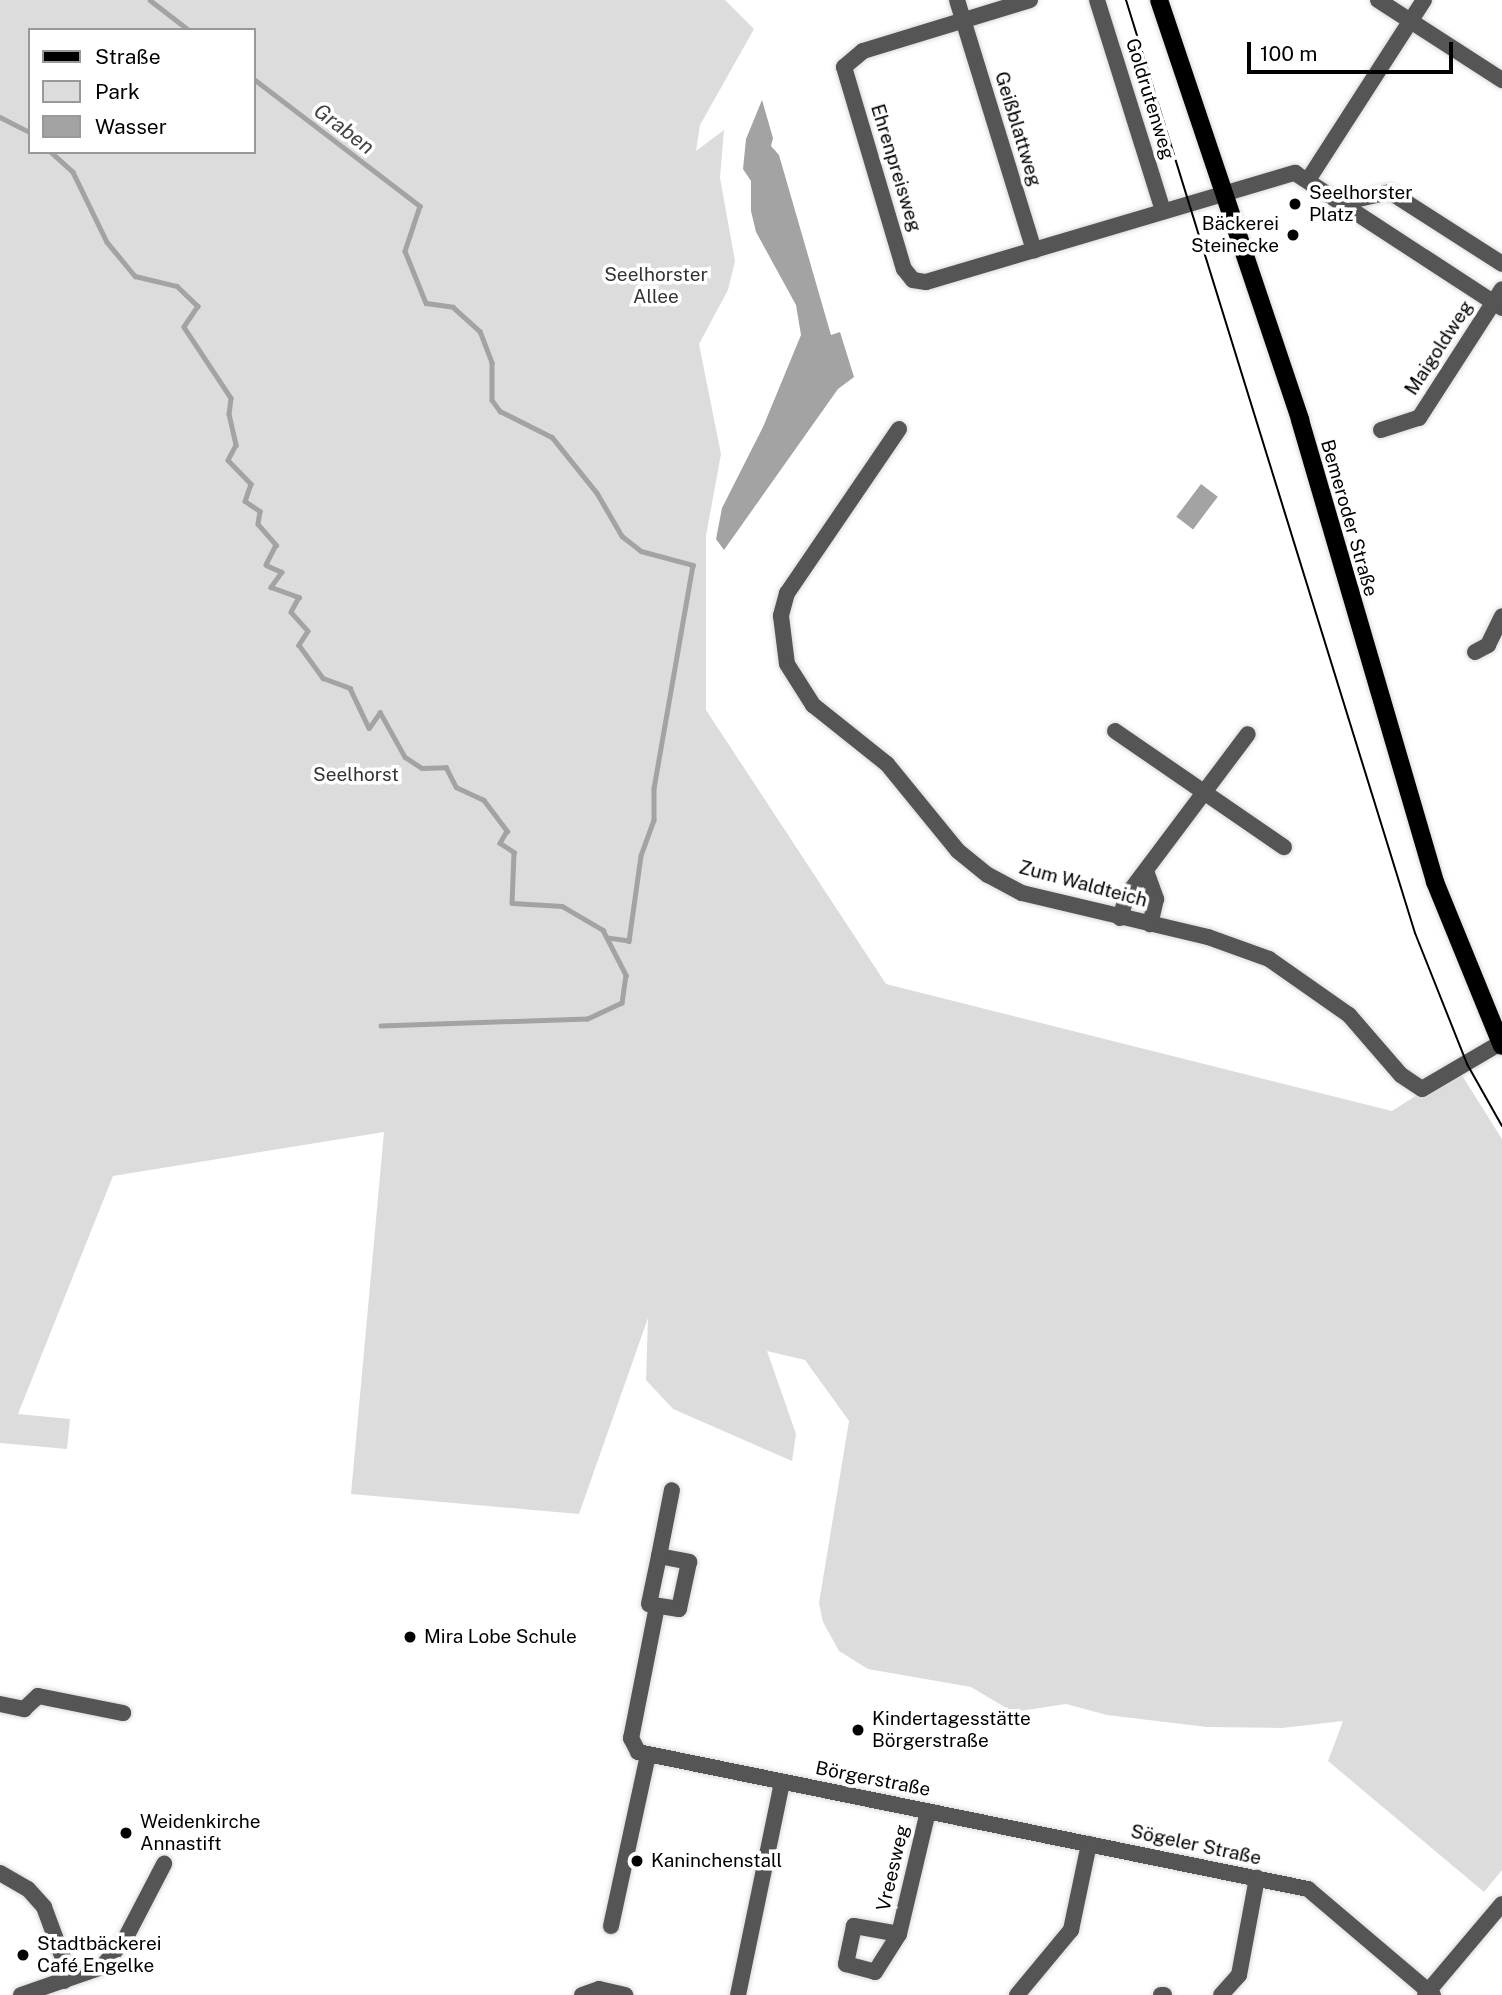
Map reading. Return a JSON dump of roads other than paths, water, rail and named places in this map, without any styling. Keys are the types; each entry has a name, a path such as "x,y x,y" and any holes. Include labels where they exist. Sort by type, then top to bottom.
{"main road":[{"name":"Bemeroder Straße","path":"1159,0 1300,420 1435,882 1502,1044"}],"street":[{"name":"Geißblattweg","path":"957,0 1034,250"},
{"path":"963,21 1030,0"},
{"name":"Goldrutenweg","path":"1097,0 1163,211"},
{"path":"1378,0 1502,80"},
{"path":"1308,180 1424,0"},
{"name":"Ehrenpreisweg","path":"963,21 863,51 851,57 844,67 904,269 913,280 926,282 1034,250"},
{"path":"1034,250 1295,173 1499,300"},
{"path":"1341,203 1390,192 1502,264"},
{"name":"Maigoldweg","path":"1381,430 1419,418 1499,300"},
{"name":"Zum Waldteich","path":"899,429 788,593 781,616 787,664 813,705 887,764 958,850 988,875 1022,893 1241,947 1297,974 1349,1015 1401,1076 1422,1089 1502,1044"},
{"path":"1475,652 1488,645 1502,616"},
{"path":"1115,731 1284,847"},
{"path":"1120,918 1127,895 1248,734"},
{"path":"1146,870 1156,899 1150,924"},
{"path":"659,1556 689,1562 679,1609 649,1604 672,1490"},
{"path":"611,1926 648,1755 632,1746 631,1738 657,1606"},
{"path":"0,1704 24,1709 38,1696 123,1713"},
{"name":"Börgerstraße","path":"648,1755 1089,1844"},
{"path":"738,1995 782,1782"},
{"name":"Vreesweg","path":"899,1934 928,1811"},
{"path":"1017,1995 1071,1930 1089,1844"},
{"name":"Sögeler Straße","path":"1089,1844 1257,1878 1319,1895 1429,1994"},
{"path":"21,1995 102,1967 113,1956 164,1864"},
{"path":"0,1873 27,1889 44,1907 64,1961 64,1981"},
{"path":"1221,1995 1239,1975 1257,1878"},
{"path":"1429,1994 1502,1904"},
{"path":"582,1995 599,1989 625,1995"}],"water":[{"path":"762,100 773,138 771,146 779,155 831,335 840,332 854,377 838,389 724,550 716,539 722,508 763,427 801,335 796,305 756,232 751,211 751,181 743,169 746,139"},
{"path":"1201,484 1218,497 1193,529 1176,517"}],"waterway":[{"name":"Graben","path":"150,0 186,28"},
{"path":"256,81 420,206 405,251 426,303 453,307 480,331 492,363 492,400 500,411 552,437 597,493 622,536 641,551 693,565 654,789 654,820 641,856 629,941 607,938"},
{"path":"0,117 28,131"},
{"path":"53,154 73,172 107,242 135,276 177,286 198,306 184,327 231,398 229,414 236,445 228,460 251,484 245,501 260,511 258,524 276,545 266,565 282,572 271,587 299,597 291,612 308,631 299,645 323,678 350,688 369,728 380,712 405,757 422,768 446,767 456,787 484,800 507,831 500,843 514,852 512,903 562,906 603,930 626,975 622,1003 588,1019 381,1026"}],"tram line":[{"path":"1126,0 1415,933 1467,1064 1502,1126"}],"place":[{"name":"Seelhorster Platz","path":"1295,204"},
{"name":"Bäckerei Steinecke","path":"1293,235"},
{"name":"Mira Lobe Schule","path":"410,1637"},
{"name":"Kindertagesstätte Börgerstraße","path":"858,1730"},
{"name":"Weidenkirche Annastift","path":"126,1833"},
{"name":"Kaninchenstall","path":"637,1861"},
{"name":"Stadtbäckerei Café Engelke","path":"23,1955"}],"park label":[{"name":"Seelhorster Allee","path":"656,286"},
{"name":"Seelhorst","path":"356,775"}]}
